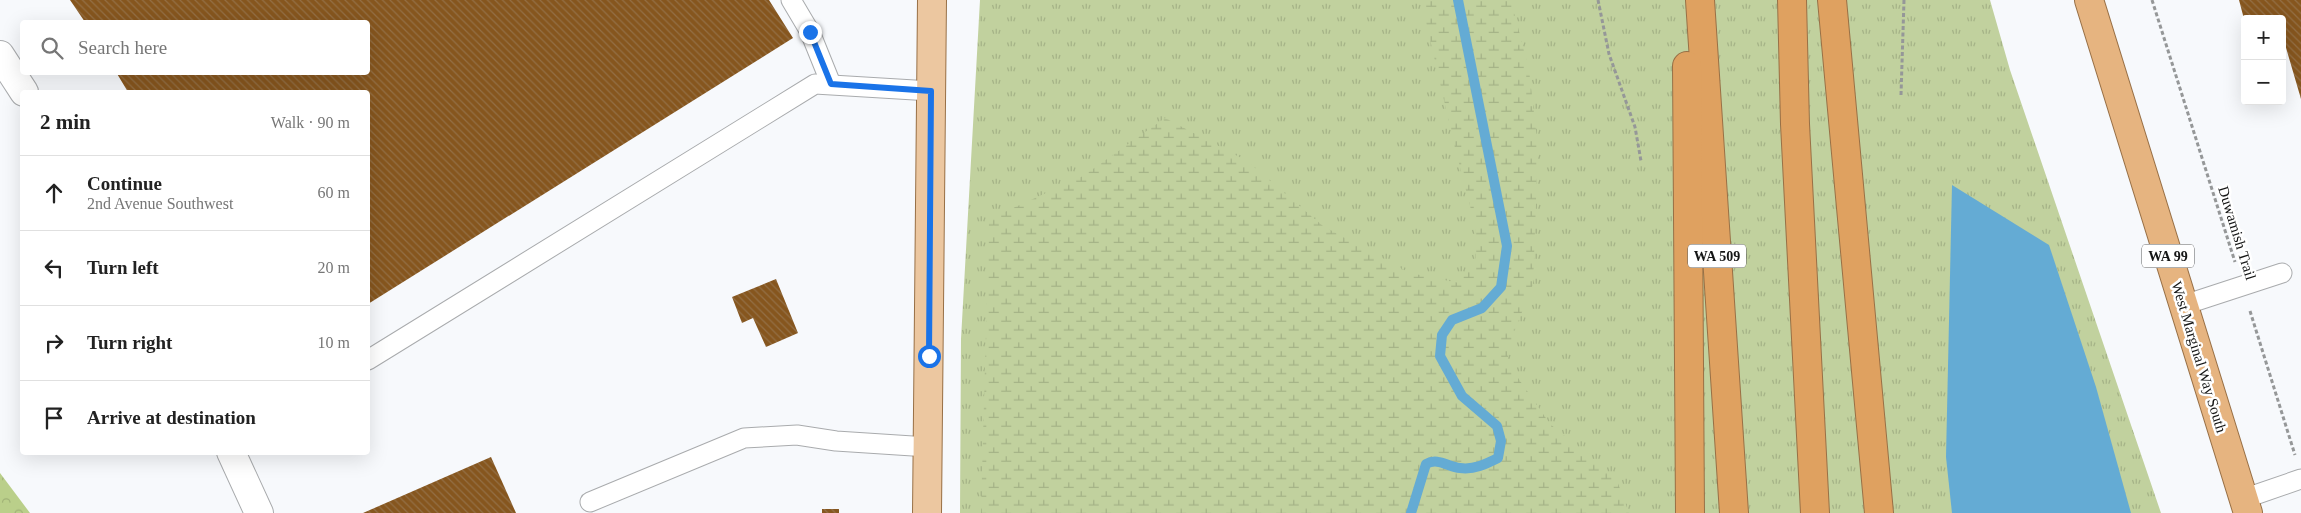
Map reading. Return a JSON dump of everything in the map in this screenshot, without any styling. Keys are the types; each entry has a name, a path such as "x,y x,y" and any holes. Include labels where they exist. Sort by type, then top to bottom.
{"highway":[{"path":"1687,0 1690,513"},
{"name":"WA 509","path":"1700,0 1734,513"},
{"path":"1792,0 1795,124 1815,513"},
{"path":"1832,0 1879,513"},
{"name":"West Marginal Way South","path":"2089,0 2246,506"}],"main road":[{"path":"927,513 932,0"}],"street":[{"path":"0,55 23,90"},
{"path":"232,455 259,513"}],"lane":[{"path":"791,0 810,32 831,84"},
{"path":"370,359 815,84 931,91"},
{"path":"2184,306 2282,273"},
{"path":"590,502 744,438 797,435 836,441 928,447"},
{"path":"2246,506 2300,472"}],"path":[{"path":"1598,0 1609,54 1635,127 1641,160"},
{"path":"1901,95 1904,0"},
{"name":"Duwamish Trail","path":"2152,0 2300,472"}],"green space":[{"path":"980,0 1990,0 2010,70 2161,513 960,513 961,339"},
{"path":"1421,0 1511,0 1529,70 1538,148 1533,284 1513,335 1507,362 1550,424 1616,478 1629,513 981,513 989,219 1083,176 1165,118 1247,161 1323,226 1410,273 1459,283 1476,258 1475,225"},
{"path":"0,473 30,513 0,513"}],"water":[{"path":"1952,185 2049,245 2096,387 2131,513 1952,513 1946,457"}],"building":[{"path":"70,0 769,0 793,38 370,303 370,90 127,90 118,75 370,75 370,20 84,20"},
{"path":"2239,0 2301,0 2301,99 2286,48 2286,15 2243,15"},
{"path":"776,279 798,333 766,347 753,318 742,323 732,297"},
{"path":"491,457 516,513 363,513"},
{"path":"822,509 839,509 839,513 822,513"}],"waterway":[{"path":"1411,513 1426,464 1439,462 1465,468 1480,466 1498,458 1501,441 1497,426 1462,396 1440,356 1442,335 1452,320 1482,308 1501,287 1507,246 1458,0"}],"route":[{"path":"810,32 824,62 831,84 931,91 929,356"}]}
